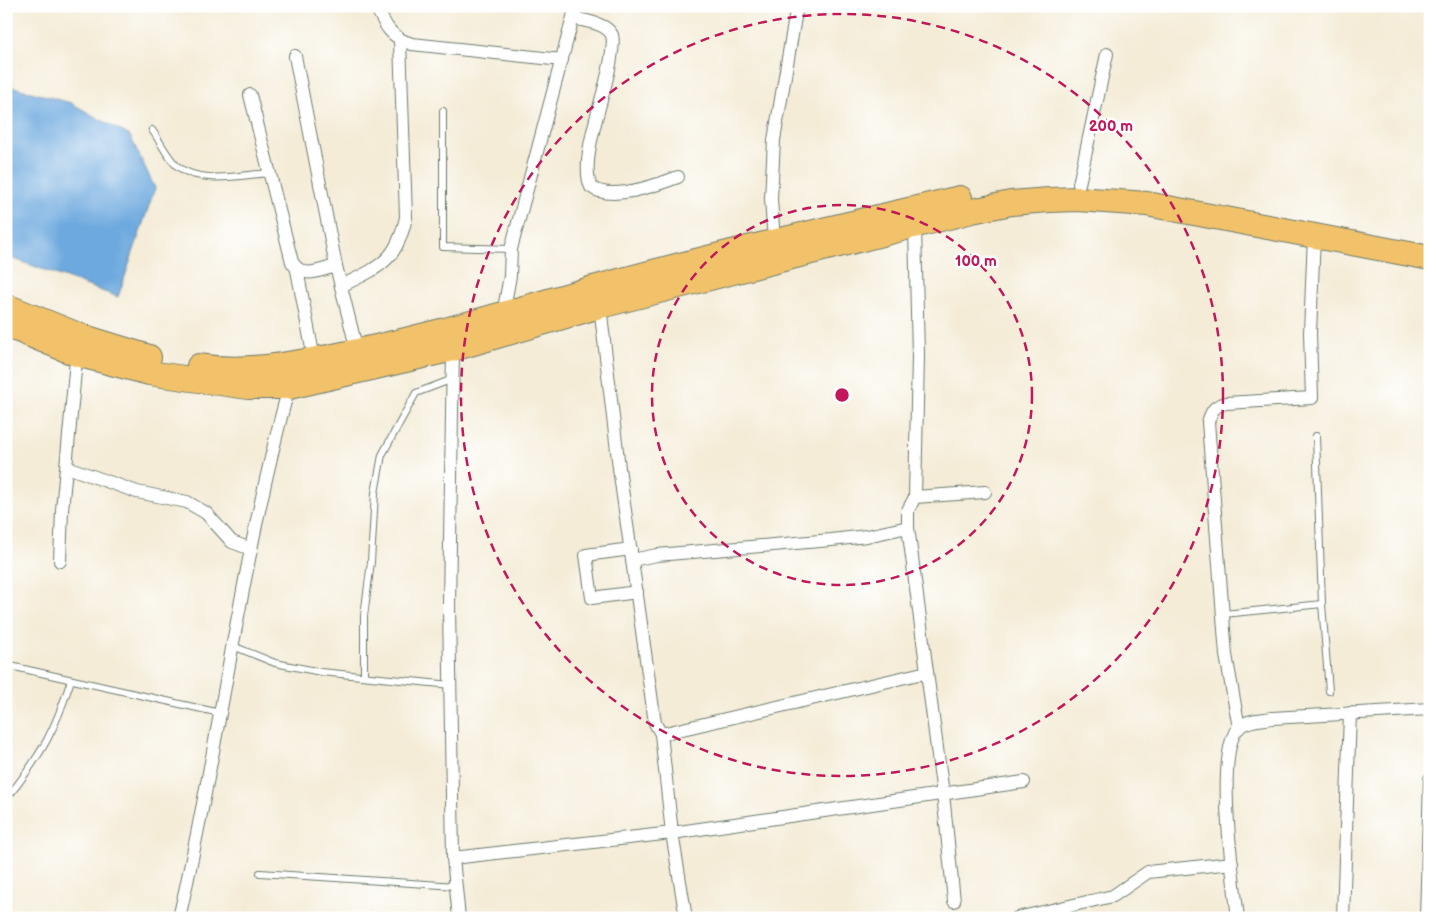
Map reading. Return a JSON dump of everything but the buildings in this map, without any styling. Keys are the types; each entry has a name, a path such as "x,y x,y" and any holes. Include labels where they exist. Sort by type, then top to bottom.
{"highway":[{"path":"6,306 79,345 211,368 248,370 357,351 452,330 502,314 774,241 995,191 1079,184 1149,190 1430,244"},
{"path":"6,324 79,345 149,373 211,384 248,387 289,387 453,349 600,306 1011,203 1077,199 1147,204 1430,258"}],"street":[{"path":"376,6 390,34 400,41 443,48 562,60"},
{"path":"774,241 771,199 774,140 797,6"},
{"path":"502,314 510,276 511,249 575,12 605,28 612,35 613,47 606,84 589,148 587,167 588,181 591,187 597,191 617,192 653,187 678,177"},
{"path":"341,286 379,266 393,253 402,238 406,216 400,41"},
{"path":"1079,184 1107,54"},
{"path":"295,56 336,266 357,351"},
{"path":"250,95 292,262 296,270 314,359"},
{"path":"915,226 918,356 915,497 908,510 908,527 943,794 954,901"},
{"path":"1239,728 1226,655 1208,422 1211,411 1216,406 1226,403 1312,398 1310,333 1314,236"},
{"path":"296,270 304,273 336,266"},
{"path":"600,306 618,468 655,723 661,734 672,833 686,918"},
{"path":"60,561 79,345"},
{"path":"453,349 449,606 454,858 459,918"},
{"path":"180,918 251,549 289,387"},
{"path":"67,468 137,492 187,502 206,513 232,542 251,549"},
{"path":"915,497 985,492"},
{"path":"637,592 592,598 586,555 657,555 858,537 908,527"},
{"path":"661,734 927,672"},
{"path":"1238,918 1228,824 1228,771 1232,740 1239,728 1250,721 1430,709"},
{"path":"1343,918 1350,713"},
{"path":"1426,918 1430,779"},
{"path":"454,858 672,833 1024,782"},
{"path":"1017,918 1113,896 1148,872 1232,863"}],"lane":[{"path":"443,111 443,247 511,249"},
{"path":"152,130 175,164 187,172 202,176 269,173"},
{"path":"364,675 364,616 371,562 375,493 382,455 416,393 453,379"},
{"path":"1316,436 1322,604 1329,691"},
{"path":"1224,614 1322,604"},
{"path":"233,646 275,664 321,672 451,685"},
{"path":"6,665 220,713"},
{"path":"6,796 11,793 47,744 58,721 71,680"},
{"path":"260,873 456,886"}],"water":[{"path":"6,85 71,103 130,136 155,188 118,297 6,256"}]}
